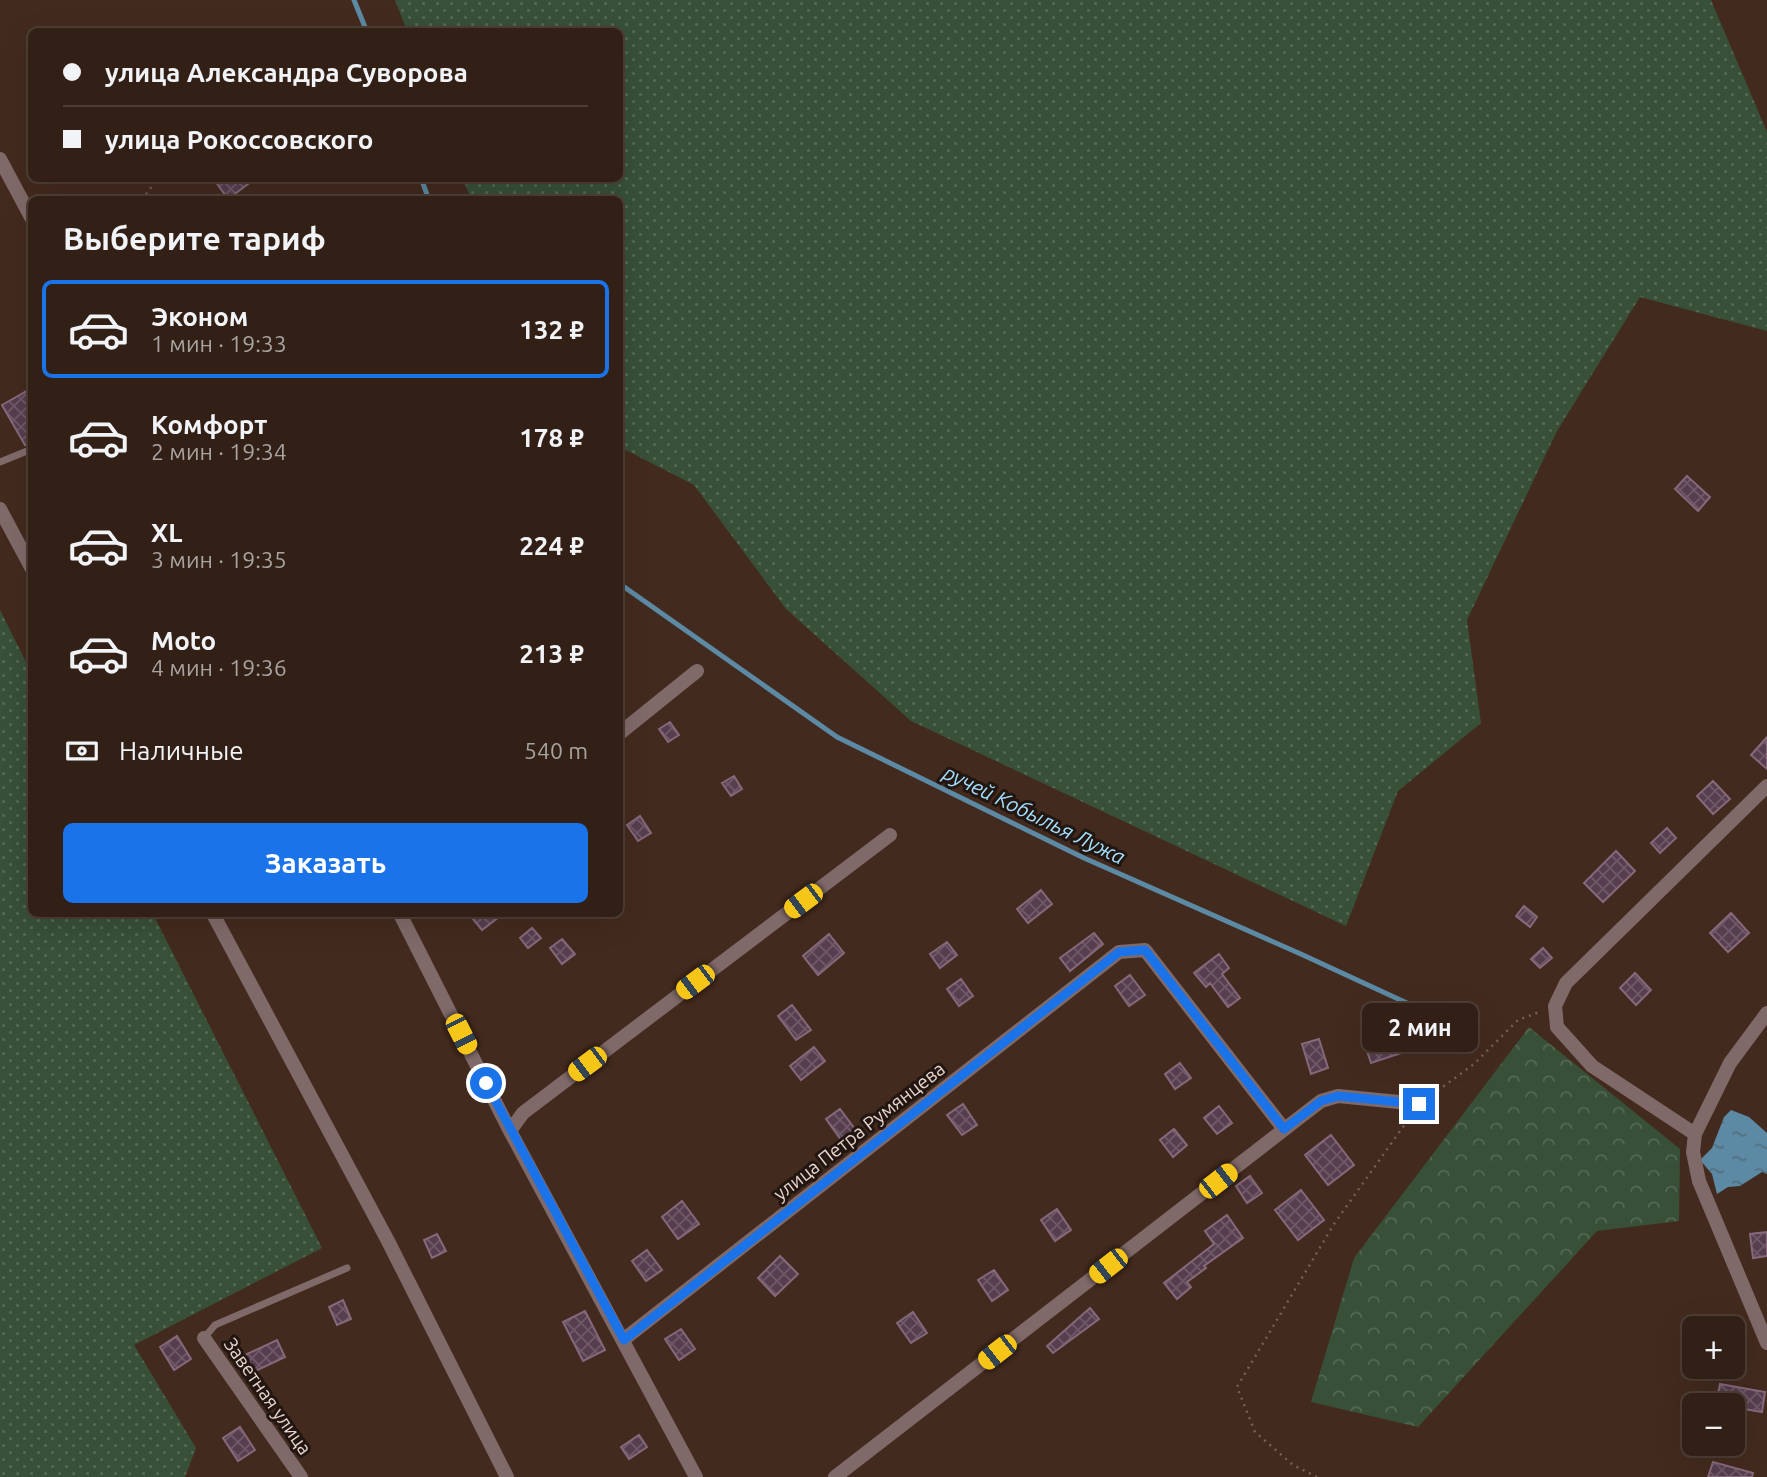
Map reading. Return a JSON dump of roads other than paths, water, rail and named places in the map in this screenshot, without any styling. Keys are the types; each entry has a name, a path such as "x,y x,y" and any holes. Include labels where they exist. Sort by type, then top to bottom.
{"street":[{"path":"0,159 28,212"},
{"path":"0,509 28,562"},
{"path":"623,731 697,671"},
{"path":"1695,1134 1592,1066 1557,1027 1555,1006 1566,983 1767,786"},
{"path":"510,1131 523,1113 890,835"},
{"path":"215,917 388,1241 508,1477"},
{"path":"402,917 510,1131 696,1477"},
{"name":"улица Петра Румянцева","path":"624,1340 1119,952 1145,950 1284,1129"},
{"path":"1767,1013 1731,1063 1695,1134 1693,1152 1699,1181 1767,1343"},
{"path":"835,1477 1321,1101 1338,1096 1419,1104"},
{"name":"Заветная улица","path":"204,1338 301,1477"}],"lane":[{"path":"0,462 28,451"},
{"path":"204,1338 215,1325 347,1268"}],"water":[{"path":"1731,1110 1749,1117 1767,1133 1767,1174 1762,1172 1740,1186 1728,1187 1717,1194 1712,1174 1700,1160 1712,1148 1724,1117"}],"waterway":[{"name":"ручей Кобылья Лужа","path":"354,0 365,28"},
{"name":"ручей Кобылья Лужа","path":"422,182 428,196"},
{"name":"ручей Кобылья Лужа","path":"623,586 837,737 1084,858 1461,1028"}]}
